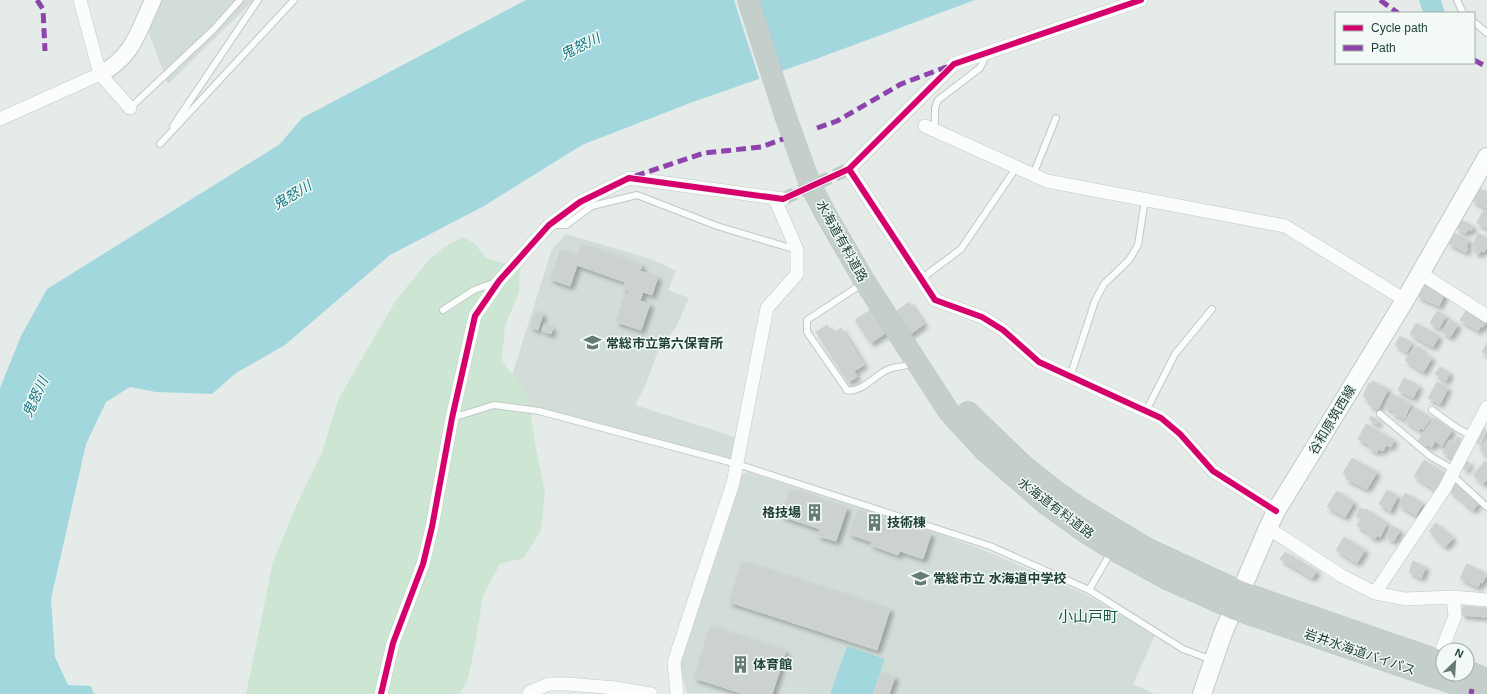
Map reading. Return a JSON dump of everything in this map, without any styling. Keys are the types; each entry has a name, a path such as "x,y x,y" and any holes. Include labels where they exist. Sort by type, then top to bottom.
{"highway":[{"name":"水海道有料道路","path":"748,0 785,115 810,184 828,219 865,282 949,412 986,452 1046,504 1085,532 1169,580 1238,600"},
{"name":"岩井水海道バイパス","path":"1238,600 1435,665"},
{"path":"1475,674 1487,679"},
{"name":"岩井水海道バイパス","path":"1466,682 1487,694"}],"main road":[{"name":"谷和原筑西線","path":"1202,694 1223,634 1276,512 1405,300 1420,272 1479,178 1487,157"}],"street":[{"path":"80,0 100,74 130,108"},
{"path":"0,119 100,74 120,62 132,46 153,0"},
{"path":"1141,0 954,64 849,169 935,300 982,317 1003,330 1038,362 1161,418 1180,434 1213,471 1276,512"},
{"path":"930,128 1047,181 1285,226 1405,300"},
{"path":"381,694 393,643 425,556 432,527 452,418 475,316 499,281 549,225 580,202 629,178 779,199 797,250 797,274 767,308 733,483 674,662 677,694"},
{"path":"1420,272 1487,316"},
{"path":"1375,593 1445,488 1487,408"},
{"path":"1268,528 1342,576 1375,593 1405,599 1452,597 1487,600"},
{"path":"1446,642 1455,616 1452,597"},
{"path":"529,694 538,687 549,684 568,684 616,688 651,694"}],"lane":[{"path":"130,108 213,30 240,0"},
{"path":"258,0 160,144 294,0"},
{"path":"1457,0 1463,12"},
{"path":"1475,23 1487,32"},
{"path":"930,128 938,100 980,68 987,52"},
{"path":"1033,175 1056,118"},
{"path":"921,279 961,249 1016,168"},
{"path":"549,225 566,225 592,206 637,195 717,226 797,250"},
{"path":"1070,377 1095,301 1104,284 1128,260 1138,245 1145,200"},
{"path":"443,310 474,290 499,281"},
{"path":"865,282 807,320 807,332 847,390 857,390 889,369 907,366 914,360"},
{"path":"1146,411 1176,354 1212,309"},
{"path":"452,418 494,405 539,411 737,464 990,546 1089,590 1183,649 1214,661"},
{"path":"1432,410 1457,428 1472,436"},
{"path":"1380,414 1430,456 1453,472 1487,507"},
{"path":"1089,590 1107,559"}],"shaded area":[{"path":"160,0 254,0 168,84 147,28"},
{"name":"常総市立第六保育所","path":"566,234 651,259 676,271 668,290 689,298 676,327 658,351 646,384 635,405 738,438 734,460 552,411 509,402 513,372 552,249","holes":["582,244 642,265 640,271 640,301 650,305 641,330 616,322 624,296 627,297 629,291 623,289 625,282 577,265 570,286 550,279 559,250 577,256"]},
{"name":"常総市立 水海道中学校","path":"747,472 932,531 991,553 1085,594 1155,635 1133,684 1155,694 889,694 894,677 881,672 874,693 875,694 873,694 885,659 847,646 830,694 687,693 679,663 723,537 741,475","holes":["846,508 836,541 818,536 820,529","858,510 931,535 923,559 900,551 898,555 871,546 872,542 849,534"]}],"green space":[{"path":"463,237 475,244 486,258 520,268 519,292 505,326 502,360 528,397 545,492 541,530 524,558 500,564 483,595 468,679 460,694 246,694 273,562 297,504 322,452 339,398 396,300 429,260 444,247"}],"water":[{"name":"鬼怒川","path":"526,0 975,0 816,59 690,103 582,145 484,206 390,255 285,345 236,373 212,394 156,392 130,387 106,402 86,444 51,599 55,657 68,685 91,686 94,694 0,694 0,388 21,336 47,289 280,144 302,118"},
{"path":"847,646 885,659 873,694 830,694"}],"pier":[{"path":"734,0 755,0 779,74 760,81"}],"building":[{"path":"1478,188 1487,192 1486,208 1472,200"},
{"path":"1483,211 1487,213 1487,228 1477,223"},
{"path":"1461,220 1473,226 1471,231 1468,229 1466,233 1456,228"},
{"path":"1453,233 1469,240 1466,247 1468,248 1466,252 1448,243"},
{"path":"1478,233 1487,238 1485,240 1487,241 1487,247 1484,252 1481,251 1479,254 1474,252 1476,248 1472,246"},
{"path":"582,244 642,265 640,271 658,277 652,295 643,292 640,301 650,304 641,330 616,322 624,296 627,297 629,291 623,289 625,282 577,265 570,286 550,279 560,250 577,256"},
{"path":"1424,283 1445,293 1439,306 1417,296"},
{"path":"909,302 924,324 900,342 891,329 871,343 855,320 881,303 890,316"},
{"path":"1467,309 1487,321 1478,331 1460,320"},
{"path":"536,311 543,314 538,330 530,327"},
{"path":"1437,311 1446,316 1439,328 1430,323"},
{"path":"1450,319 1458,325 1450,337 1442,332"},
{"path":"1416,323 1439,336 1433,347 1410,334"},
{"path":"544,324 553,328 551,334 542,331"},
{"path":"827,325 833,333 841,328 864,365 854,371 857,377 848,382 816,332"},
{"path":"1400,336 1412,343 1407,352 1395,345"},
{"path":"1487,343 1487,355 1482,352"},
{"path":"1418,346 1422,349 1421,351 1432,358 1423,372 1405,360 1414,347 1417,349"},
{"path":"1440,367 1450,373 1446,381 1435,374"},
{"path":"1404,378 1419,386 1413,398 1398,390"},
{"path":"1372,381 1388,389 1378,409 1368,404 1370,399 1363,396 1369,383 1371,384"},
{"path":"1437,382 1448,388 1440,404 1428,398"},
{"path":"1392,394 1411,404 1404,419 1392,413 1394,411 1385,407"},
{"path":"1414,407 1431,418 1423,430 1421,428 1419,430 1405,421"},
{"path":"1371,416 1379,421 1377,424 1369,419"},
{"path":"1434,418 1452,430 1442,446 1435,441 1432,447 1426,444 1426,446 1418,441"},
{"path":"1366,424 1394,440 1391,447 1386,445 1383,451 1378,449 1377,452 1369,448 1370,445 1358,439"},
{"path":"1483,428 1486,429 1479,444 1477,443"},
{"path":"1457,437 1462,439 1453,458 1443,453 1449,440 1454,443"},
{"path":"1487,440 1487,455 1480,450"},
{"path":"1352,458 1377,472 1367,489 1346,479 1347,476 1343,473"},
{"path":"1424,460 1445,473 1435,490 1414,476"},
{"path":"1467,461 1470,463 1466,470 1463,469"},
{"path":"1485,461 1487,462 1487,479 1483,484 1473,475"},
{"path":"1456,483 1479,503 1473,510 1449,490"},
{"name":"格技場","path":"790,489 847,508 836,541 818,536 820,529 781,516"},
{"path":"1387,490 1398,496 1390,511 1379,504"},
{"path":"1337,491 1354,502 1345,517 1327,507"},
{"path":"1405,493 1423,503 1416,515 1399,505"},
{"path":"1360,508 1364,510 1366,509 1387,523 1380,537 1377,535 1375,539 1367,534 1368,532 1357,526 1361,518 1356,516"},
{"name":"技術棟","path":"858,510 931,534 923,559 900,551 898,555 871,545 872,542 849,534"},
{"path":"1436,523 1453,538 1445,547 1429,531"},
{"path":"1392,526 1400,530 1394,541 1386,537"},
{"path":"1344,537 1365,550 1357,563 1336,550"},
{"path":"1285,552 1317,571 1312,578 1280,559"},
{"path":"742,561 890,609 877,650 729,602"},
{"path":"1413,561 1426,567 1421,578 1409,572"},
{"path":"1467,564 1487,574 1482,583 1480,582 1478,587 1460,578"},
{"path":"1463,606 1487,608 1487,617 1462,615"},
{"name":"体育館","path":"710,626 786,651 772,694 744,694 694,678"},
{"path":"881,672 895,677 889,694 874,694"}],"waterway":[{"path":"1430,0 1434,12"}],"tunnel":[{"path":"783,199 849,169"}],"marked path":[{"path":"37,0 43,9 45,51"},
{"path":"1380,0 1397,12"},
{"path":"1475,61 1487,67"},
{"path":"817,128 837,121 901,84 949,66"},
{"path":"635,176 704,153 761,147 783,139"},
{"path":"1471,694 1472,689"}],"cycle path":[{"path":"381,694 393,643 423,564 432,527 452,418 475,316 499,281 549,225 580,202 629,178 783,199 849,169 954,64 1141,0"},
{"path":"849,169 935,300 982,317 1003,330 1039,362 1161,418 1180,434 1213,471 1276,511"}],"place":[{"name":"常総市立第六保育所","path":"593,343"},
{"name":"格技場","path":"814,512"},
{"name":"技術棟","path":"874,522"},
{"name":"常総市立 水海道中学校","path":"920,578"},
{"name":"体育館","path":"740,664"}],"district":[{"name":"小山戸町","path":"1088,616"}]}
